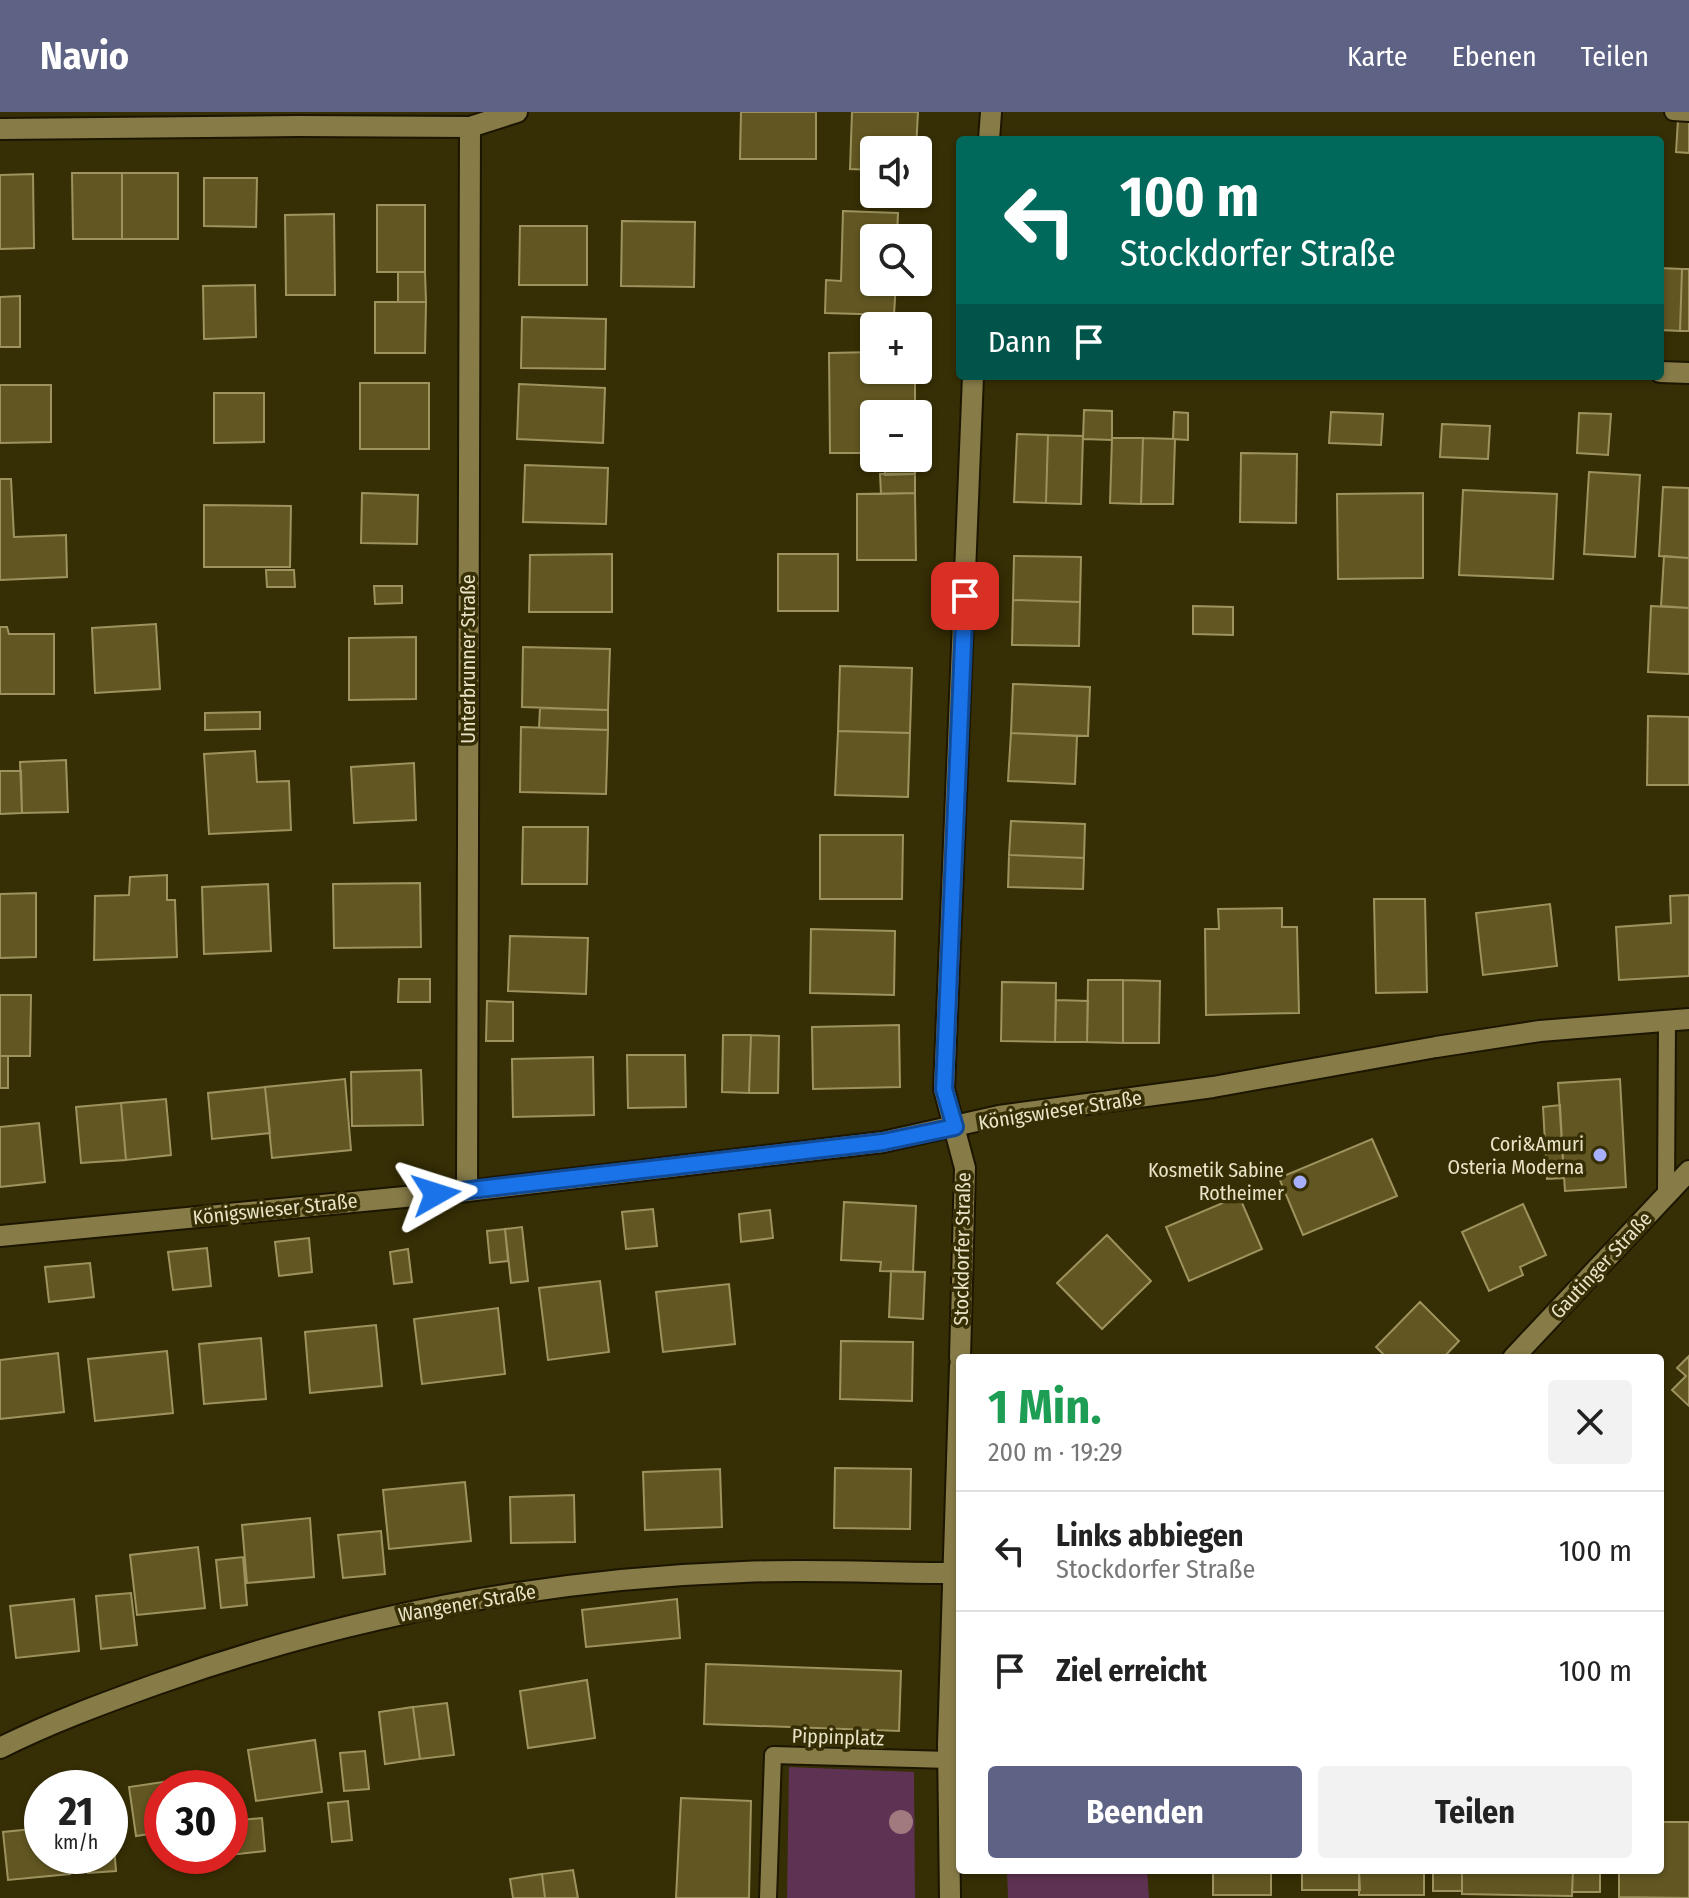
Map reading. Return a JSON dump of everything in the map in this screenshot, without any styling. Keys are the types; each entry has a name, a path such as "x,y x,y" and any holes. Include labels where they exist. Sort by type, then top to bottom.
{"street":[{"path":"0,129 470,127 517,112"},
{"path":"989,136 991,112"},
{"name":"Unterbrunner Straße","path":"467,1191 470,127"},
{"path":"1664,372 1689,373"},
{"name":"Stockdorfer Straße","path":"960,1354 965,1168 944,1089 973,380"},
{"name":"Königswieser Straße","path":"0,1236 467,1191 883,1142 999,1116 1213,1087 1540,1031 1689,1019"},
{"name":"Gautinger Straße","path":"1517,1354 1689,1171"},
{"path":"950,1898 956,1532"},
{"name":"Wangener Straße","path":"0,1748 113,1699 206,1666 423,1608 638,1579 744,1572 955,1573"}],"lane":[{"path":"1673,112 1689,113"},
{"path":"1666,1195 1667,1020"},
{"name":"Pippinplatz","path":"768,1898 773,1755 952,1750"}],"shaded area":[{"path":"789,1767 914,1772 915,1898 787,1898"},
{"path":"1007,1874 1147,1874 1149,1898 1008,1898"}],"building":[{"path":"741,112 816,112 816,159 740,159"},
{"path":"852,112 918,112 917,136 860,136 860,169 850,169"},
{"path":"1678,120 1689,120 1689,153 1676,152"},
{"path":"72,173 122,173 122,239 73,239"},
{"path":"122,173 178,173 178,239 122,239"},
{"path":"33,174 34,248 0,249 0,175"},
{"path":"204,178 257,178 256,227 204,226"},
{"path":"377,205 425,205 425,272 377,272"},
{"path":"843,211 898,213 898,224 860,224 860,296 895,296 894,312 825,313 826,280 841,281"},
{"path":"334,214 335,295 286,295 285,215"},
{"path":"622,221 695,222 694,287 621,286"},
{"path":"520,226 587,226 587,285 519,285"},
{"path":"1664,268 1682,269 1680,331 1664,330"},
{"path":"1682,269 1689,269 1689,331 1680,331"},
{"path":"398,272 425,272 426,302 398,302"},
{"path":"255,285 256,337 204,339 203,286"},
{"path":"20,296 20,347 0,347 0,297"},
{"path":"375,302 426,302 425,353 375,353"},
{"path":"522,317 606,319 605,369 521,368"},
{"path":"860,352 860,384 915,384 915,400 860,400 860,453 830,453 829,353"},
{"path":"360,383 429,383 429,449 360,449"},
{"path":"519,384 605,388 603,443 517,439"},
{"path":"0,385 51,385 51,442 0,443"},
{"path":"214,393 264,393 264,442 214,443"},
{"path":"1084,410 1112,411 1112,440 1083,439"},
{"path":"1174,412 1188,413 1188,440 1173,439"},
{"path":"1331,412 1383,414 1381,445 1329,443"},
{"path":"1579,413 1611,414 1608,455 1577,453"},
{"path":"1442,424 1490,426 1488,459 1440,457"},
{"path":"1017,434 1048,435 1046,503 1014,502"},
{"path":"1048,435 1083,436 1081,504 1046,503"},
{"path":"1112,438 1143,438 1141,504 1110,503"},
{"path":"1143,438 1175,439 1173,504 1141,504"},
{"path":"1241,453 1297,454 1296,523 1240,522"},
{"path":"525,465 608,468 606,524 523,522"},
{"path":"885,472 915,472 915,474 885,475"},
{"path":"1589,472 1640,475 1635,557 1584,554"},
{"path":"880,474 915,474 915,493 881,494"},
{"path":"0,479 11,479 14,537 66,535 67,577 0,580"},
{"path":"1663,487 1689,488 1689,558 1659,556"},
{"path":"1463,490 1557,494 1553,579 1459,575"},
{"path":"362,493 418,495 417,544 361,543"},
{"path":"915,493 916,560 857,560 857,494"},
{"path":"1423,493 1423,578 1338,579 1337,494"},
{"path":"204,505 291,506 290,567 204,567"},
{"path":"612,554 612,612 529,612 530,555"},
{"path":"778,554 838,554 838,611 778,611"},
{"path":"1014,556 1081,557 1080,602 1013,600"},
{"path":"1664,556 1689,558 1689,608 1661,606"},
{"path":"266,570 294,570 295,587 267,587"},
{"path":"374,586 402,586 402,603 375,604"},
{"path":"1013,600 1080,602 1079,646 1012,645"},
{"path":"1193,606 1233,607 1233,635 1193,634"},
{"path":"1651,606 1689,608 1689,674 1648,672"},
{"path":"156,624 160,689 95,693 92,628"},
{"path":"0,627 7,627 9,634 54,634 54,694 0,694"},
{"path":"416,637 416,699 349,700 349,638"},
{"path":"523,647 610,649 608,710 522,707"},
{"path":"840,666 912,668 910,733 838,731"},
{"path":"1013,684 1090,687 1088,736 1011,733"},
{"path":"540,708 608,710 608,730 539,728"},
{"path":"260,712 260,729 205,730 205,713"},
{"path":"1648,716 1689,717 1689,785 1647,785"},
{"path":"521,727 608,730 606,794 520,792"},
{"path":"838,731 910,733 908,797 835,795"},
{"path":"1011,733 1077,736 1075,784 1008,781"},
{"path":"255,751 257,782 289,781 291,830 209,834 204,754"},
{"path":"66,760 68,812 22,813 20,762"},
{"path":"414,763 416,820 354,823 351,767"},
{"path":"0,771 21,771 22,813 0,814"},
{"path":"1011,821 1085,824 1084,858 1009,855"},
{"path":"523,827 588,827 587,884 522,884"},
{"path":"820,835 903,835 902,899 820,899"},
{"path":"1009,855 1084,858 1083,889 1008,887"},
{"path":"167,875 167,900 175,900 177,957 94,960 95,896 129,895 130,877"},
{"path":"420,883 421,947 334,948 333,884"},
{"path":"268,884 271,951 204,954 202,887"},
{"path":"36,893 36,957 0,958 0,894"},
{"path":"1689,895 1689,976 1619,980 1616,927 1671,923 1670,896"},
{"path":"1374,899 1425,899 1427,992 1376,993"},
{"path":"1550,904 1557,966 1483,975 1476,913"},
{"path":"1282,908 1282,927 1297,927 1299,1013 1206,1015 1205,929 1219,929 1218,909"},
{"path":"811,929 895,931 894,995 810,993"},
{"path":"510,936 588,938 586,994 508,991"},
{"path":"399,979 430,979 430,1002 398,1002"},
{"path":"1088,980 1123,980 1123,1043 1087,1042"},
{"path":"1123,980 1160,981 1159,1043 1123,1043"},
{"path":"1002,982 1056,983 1055,1042 1001,1041"},
{"path":"0,995 31,995 30,1056 0,1056"},
{"path":"1056,1000 1088,1001 1087,1042 1055,1042"},
{"path":"487,1001 513,1002 513,1041 486,1041"},
{"path":"899,1025 900,1087 813,1089 812,1027"},
{"path":"723,1035 751,1035 749,1093 722,1092"},
{"path":"751,1035 779,1036 778,1093 749,1093"},
{"path":"627,1055 685,1055 686,1107 628,1108"},
{"path":"0,1056 8,1056 8,1088 0,1088"},
{"path":"593,1057 594,1115 513,1117 512,1059"},
{"path":"421,1070 423,1125 352,1126 351,1072"},
{"path":"345,1079 351,1150 272,1158 265,1087"},
{"path":"1620,1079 1626,1187 1565,1191 1558,1083"},
{"path":"265,1087 270,1133 212,1139 208,1093"},
{"path":"166,1099 171,1155 126,1160 121,1103"},
{"path":"121,1103 126,1160 81,1163 76,1107"},
{"path":"1560,1105 1564,1178 1547,1179 1543,1107"},
{"path":"39,1123 45,1182 0,1187 0,1127"},
{"path":"1372,1139 1397,1196 1303,1235 1279,1178"},
{"path":"1239,1196 1262,1249 1189,1281 1166,1227"},
{"path":"844,1202 916,1206 913,1272 880,1271 881,1262 841,1260"},
{"path":"1523,1204 1546,1255 1520,1267 1523,1275 1489,1291 1462,1232"},
{"path":"653,1209 657,1246 626,1249 622,1212"},
{"path":"770,1210 773,1238 741,1242 739,1214"},
{"path":"522,1227 528,1281 511,1283 505,1229"},
{"path":"505,1229 508,1261 490,1263 487,1231"},
{"path":"1107,1235 1151,1281 1102,1329 1057,1283"},
{"path":"309,1238 312,1272 279,1276 275,1242"},
{"path":"207,1248 211,1286 173,1290 168,1252"},
{"path":"408,1249 412,1282 394,1284 390,1252"},
{"path":"90,1263 94,1297 49,1302 45,1267"},
{"path":"891,1271 925,1272 923,1319 889,1317"},
{"path":"600,1281 609,1352 548,1360 539,1288"},
{"path":"729,1284 735,1344 663,1352 656,1292"},
{"path":"1420,1302 1459,1341 1447,1354 1383,1354 1376,1347"},
{"path":"498,1308 505,1374 422,1384 414,1319"},
{"path":"376,1325 382,1386 310,1393 305,1332"},
{"path":"261,1338 266,1399 204,1404 199,1344"},
{"path":"841,1341 913,1342 912,1401 840,1399"},
{"path":"167,1351 173,1413 95,1421 88,1359"},
{"path":"58,1353 64,1412 0,1419 0,1360"},
{"path":"1689,1356 1689,1406 1672,1390 1686,1376 1677,1368"},
{"path":"835,1468 911,1469 910,1529 834,1528"},
{"path":"720,1469 722,1527 645,1530 643,1472"},
{"path":"465,1482 471,1541 389,1549 383,1490"},
{"path":"574,1495 575,1542 511,1543 510,1497"},
{"path":"310,1518 314,1577 247,1583 242,1525"},
{"path":"381,1531 385,1574 343,1578 338,1535"},
{"path":"198,1547 205,1608 137,1615 130,1555"},
{"path":"243,1557 247,1605 221,1608 216,1560"},
{"path":"131,1593 137,1645 101,1649 96,1596"},
{"path":"74,1599 79,1651 16,1658 10,1606"},
{"path":"677,1599 680,1638 586,1647 582,1610"},
{"path":"706,1664 901,1671 899,1731 704,1724"},
{"path":"587,1680 595,1738 528,1748 520,1691"},
{"path":"447,1703 454,1755 420,1759 413,1707"},
{"path":"413,1707 420,1759 385,1764 379,1712"},
{"path":"315,1740 322,1792 256,1801 248,1750"},
{"path":"365,1751 369,1789 344,1791 340,1753"},
{"path":"144,1785 144,1835 136,1836 129,1787"},
{"path":"681,1798 751,1801 749,1898 676,1898"},
{"path":"348,1801 352,1840 332,1842 328,1803"},
{"path":"262,1818 265,1851 248,1853 248,1819"},
{"path":"1664,1822 1689,1822 1689,1898 1619,1897 1619,1874 1664,1874"},
{"path":"24,1830 24,1874 70,1874 8,1880 3,1832"},
{"path":"573,1870 578,1898 545,1898 542,1874"},
{"path":"542,1874 545,1898 513,1898 510,1879"},
{"path":"1213,1874 1271,1874 1271,1895 1213,1895"},
{"path":"1302,1874 1359,1874 1360,1890 1302,1890"},
{"path":"1359,1874 1424,1874 1424,1895 1359,1895"},
{"path":"1433,1874 1462,1874 1462,1891 1433,1891"},
{"path":"1462,1874 1573,1874 1572,1896 1462,1894"},
{"path":"1573,1874 1600,1874 1600,1892 1572,1892"}],"place":[{"name":"Cori&Amuri Osteria Moderna","path":"1600,1155"},
{"name":"Kosmetik Sabine Rotheimer","path":"1300,1182"}],"route":[{"path":"436,1194 883,1142 955,1127 944,1089 965,596"}]}
